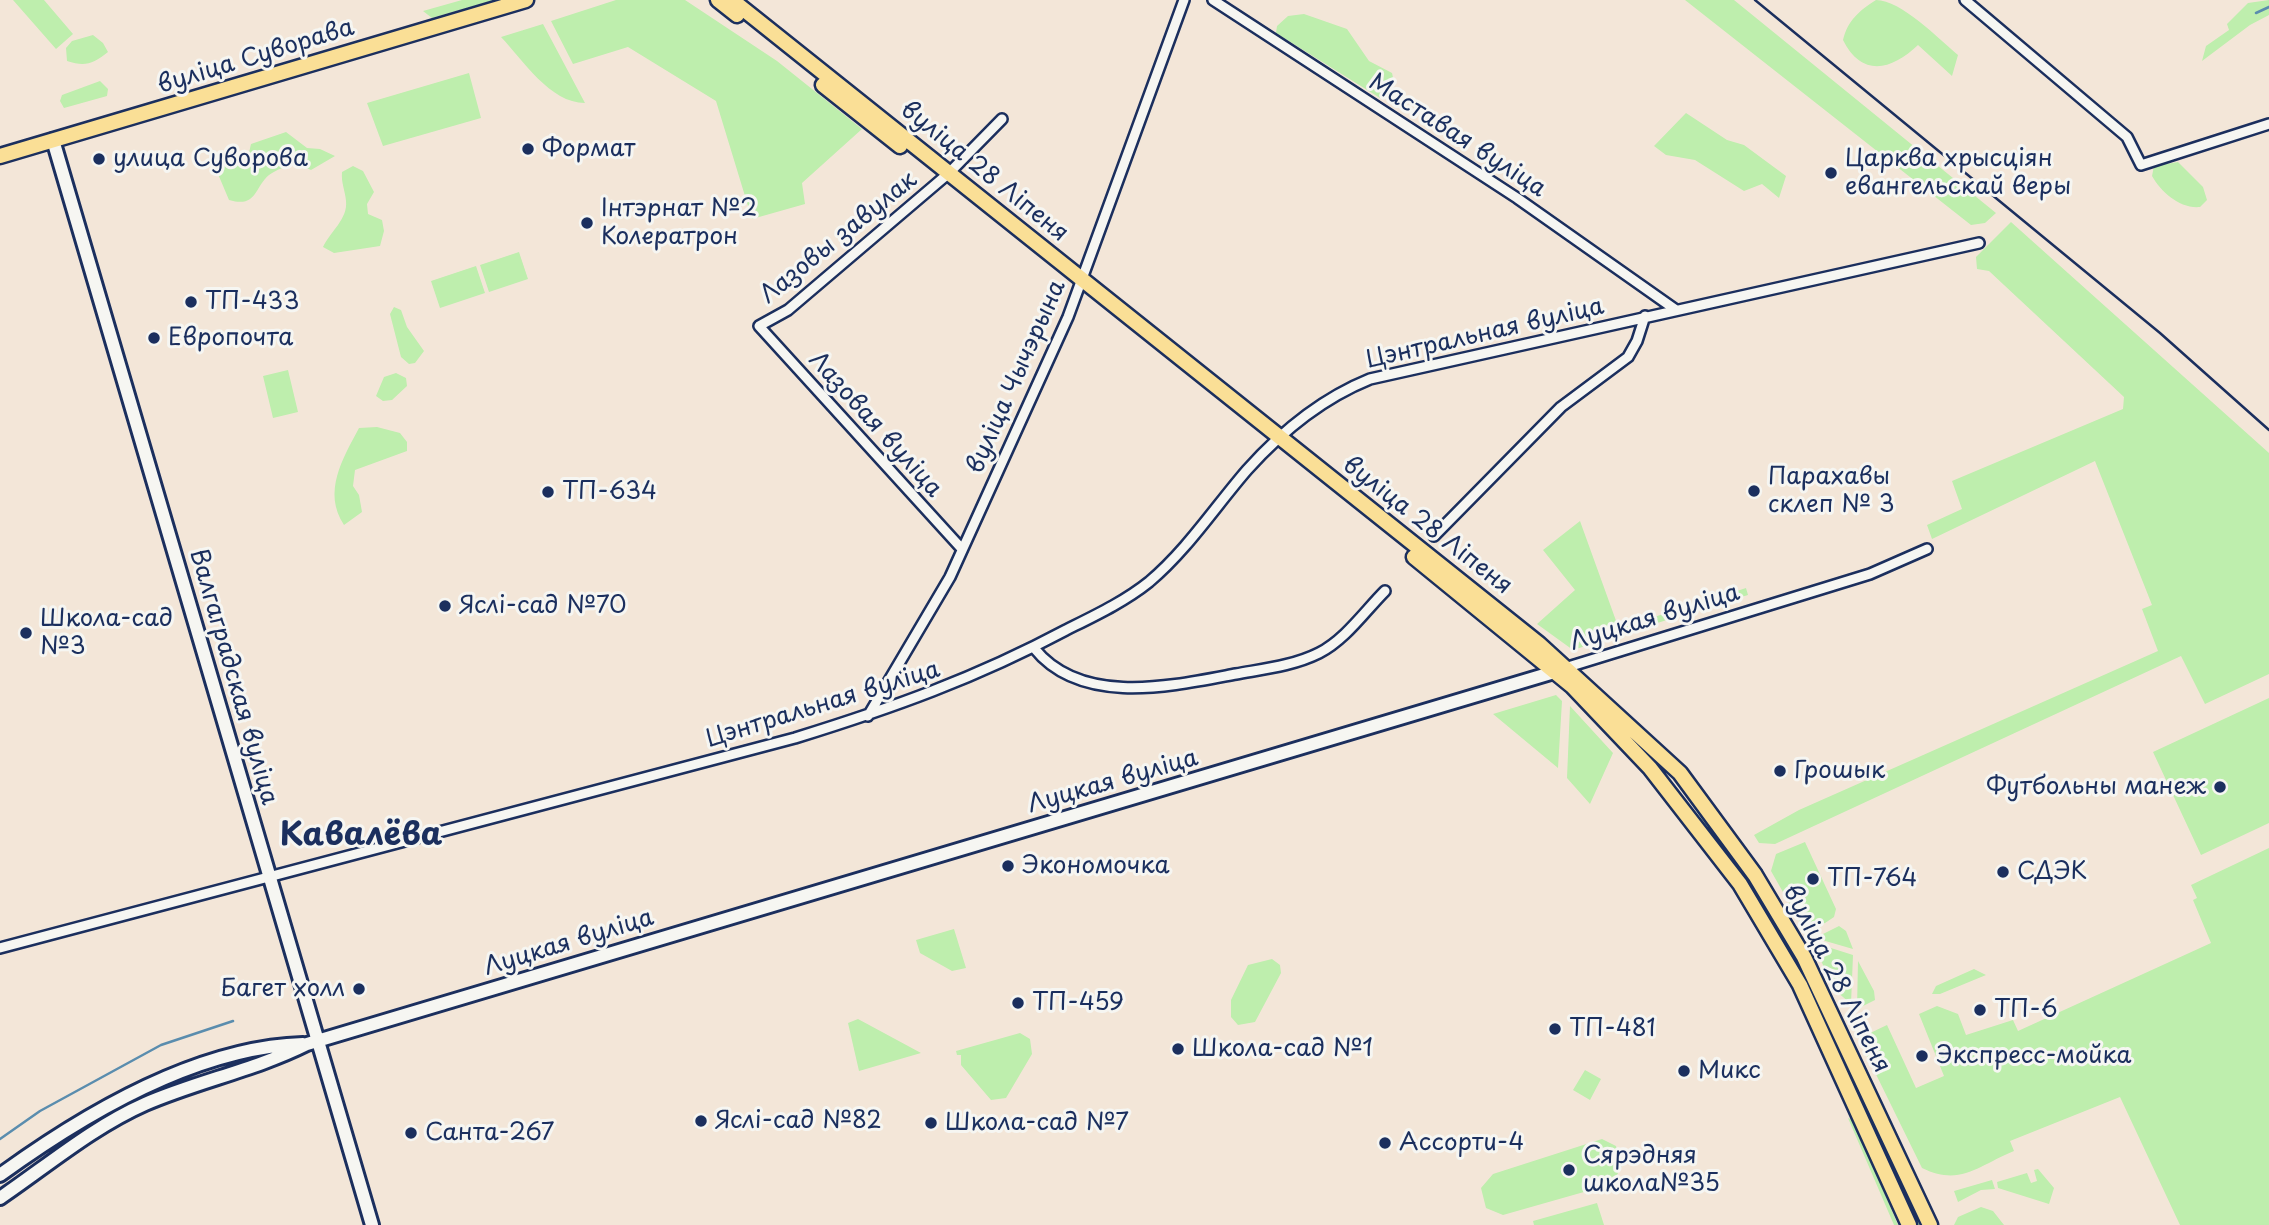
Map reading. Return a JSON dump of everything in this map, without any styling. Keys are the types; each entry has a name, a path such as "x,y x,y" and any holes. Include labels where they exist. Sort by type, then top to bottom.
{"main road":[{"name":"вуліца Суворава","path":"0,156 526,0"},
{"name":"вуліца 28 Ліпеня","path":"718,0 946,176"},
{"name":"вуліца 28 Ліпеня","path":"732,0 946,176 1637,731 1698,795 1755,875 1804,957 1930,1225"},
{"name":"Валгаградская вуліца","path":"53,140 269,877 312,1043 372,1225"},
{"name":"вуліца 28 Ліпеня","path":"1561,670 1682,806 1740,884 1800,985 1909,1225"},
{"name":"Луцкая вуліца","path":"0,1198 108,1124 145,1104 275,1060 312,1043 1561,670"},
{"path":"1682,806 1698,795"},
{"name":"Луцкая вуліца","path":"0,1175 98,1110 138,1090 203,1065 271,1045 312,1043"}],"street":[{"name":"вуліца Чычэрына","path":"868,716 926,621 962,549 1080,283 1184,0"},
{"name":"Маставая вуліца","path":"1213,0 1517,198 1676,310"},
{"path":"1965,0 2127,137 2141,165 2269,124"},
{"name":"Лазовы завулак","path":"759,327 788,310 946,176 1002,119"},
{"name":"Цэнтральная вуліца","path":"0,948 868,716 950,687 1034,648 1115,605 1147,583 1181,551 1277,441 1330,399 1370,379 1979,243"},
{"path":"1434,536 1561,407 1628,357 1637,341 1645,316"},
{"name":"Лазовая вуліца","path":"759,327 962,549"},
{"name":"Луцкая вуліца","path":"1561,670 1870,574 1927,549"},
{"path":"1034,648 1057,669 1100,684 1146,688 1199,681 1284,665 1321,652 1338,639 1384,591"}],"green space":[{"path":"13,0 44,0 73,34 56,49"},
{"path":"462,0 494,0 432,18 423,11"},
{"path":"616,0 685,0 777,61 862,129 802,183 805,204 752,219 716,101 628,47 573,64 551,21"},
{"path":"1685,0 1734,0 1996,213 1985,223 1971,225"},
{"path":"1876,0 1897,6 1908,13 1958,55 1952,76 1918,45 1898,60 1878,66 1868,65 1851,52 1843,40 1848,27 1859,12"},
{"path":"2269,0 2269,15 2250,25 2202,61 2206,46 2229,30 2227,24 2248,3"},
{"path":"1304,14 1347,29 1369,61 1392,73 1394,82 1380,98 1276,33 1277,26 1288,16"},
{"path":"543,24 585,103 560,96 549,88 501,37"},
{"path":"93,35 103,43 108,52 89,63 67,61 66,48 72,41"},
{"path":"469,73 481,118 383,146 367,103"},
{"path":"100,81 108,89 107,96 64,108 60,101 62,95"},
{"path":"1686,113 1727,140 1744,145 1786,176 1779,198 1762,184 1744,191 1695,160 1666,155 1654,146"},
{"path":"286,132 307,148 320,149 335,156 311,170 296,163 278,170 264,180 250,199 238,202 229,200 218,174 221,167 229,162 247,168 253,166 255,157 248,157 251,144"},
{"path":"2178,162 2203,187 2207,200 2200,207 2178,202 2160,188 2152,176 2154,166"},
{"path":"353,166 363,171 374,192 367,204 368,214 382,220 384,231 380,246 334,253 323,247 346,208 342,172"},
{"path":"2011,222 2269,453 2269,674 2205,704 2181,656 1775,844 1759,843 1754,835 1799,810 2158,651 2142,609 2152,605 2095,461 1932,539 1927,525 1962,509 1952,481 2123,409 2124,397 1989,271 1977,269 1976,257"},
{"path":"519,252 528,279 489,292 480,265"},
{"path":"476,266 485,293 440,308 431,281"},
{"path":"394,307 401,310 407,327 424,351 415,363 409,364 401,357 390,314"},
{"path":"288,370 298,412 273,418 263,376"},
{"path":"396,373 406,378 407,386 392,400 383,401 376,396 384,377"},
{"path":"377,427 400,433 407,442 407,451 355,470 353,486 359,495 362,512 344,525 335,500 341,463 359,428"},
{"path":"1580,521 1619,629 1672,611 1673,618 1573,650 1537,624 1575,590 1543,550"},
{"path":"1746,588 1748,595 1686,614 1682,609"},
{"path":"1556,695 1562,701 1558,768 1493,714"},
{"name":"Футбольны манеж","path":"2269,698 2269,823 2201,855 2153,752"},
{"path":"1570,706 1613,753 1590,804 1567,778"},
{"path":"1699,810 1749,876 1809,980 1828,1023 1781,937 1697,812"},
{"path":"1805,842 1836,909 1834,917 1808,928 1800,922 1771,871 1776,854"},
{"path":"2269,848 2269,1225 2180,1225 2120,1097 2010,1141 2014,1151 1970,1172 1948,1175 1922,1168 1867,1056 1868,1034 1887,1025 1916,1088 1944,1076 1919,1014 1937,1006 1958,1014 1966,1035 2013,1020 2018,1031 2211,943 2193,900 2197,898 2191,885"},
{"path":"1839,926 1846,931 1853,949 1815,938"},
{"path":"954,929 966,968 952,971 920,953 916,940"},
{"path":"1812,942 1853,955 1851,1004 1835,990"},
{"path":"1272,959 1280,965 1281,973 1255,1022 1238,1025 1231,1017 1231,1000 1248,965"},
{"path":"1858,961 1874,991 1875,1000 1857,1009"},
{"path":"1974,969 1986,975 1940,994 1932,994 1936,986"},
{"path":"858,1019 921,1053 859,1071 848,1023"},
{"path":"1020,1033 1030,1039 1032,1054 1006,1098 991,1100 961,1065 961,1055 957,1055 956,1051"},
{"path":"1585,1070 1601,1079 1590,1100 1573,1090"},
{"path":"1859,1100 1876,1123 1923,1225 1915,1225"},
{"path":"1848,1118 1853,1120 1898,1225 1894,1225"},
{"path":"1602,1139 1616,1146 1622,1166 1612,1184 1503,1215 1486,1208 1481,1188 1493,1174"},
{"path":"2038,1169 2054,1188 2049,1204 1998,1188 1997,1182 2027,1173 2031,1183 2037,1181 2034,1170"},
{"path":"1992,1180 1995,1189 1981,1190 1958,1202 1954,1191"},
{"path":"1597,1203 1604,1225 1534,1225 1533,1221"},
{"path":"1981,1207 1993,1211 2004,1225 1954,1225 1958,1217"}],"waterway":[{"path":"2256,13 2269,7"},
{"path":"0,1139 40,1111 161,1045 233,1021"}],"railway":[{"path":"1755,0 2160,333 2269,430"}],"place":[{"name":"Формат","path":"528,149"},
{"name":"улица Суворова","path":"99,159"},
{"name":"Царква хрысціян евангельскай веры","path":"1831,173"},
{"name":"Інтэрнат №2 Колератрон","path":"587,223"},
{"name":"ТП-433","path":"191,302"},
{"name":"Европочта","path":"154,338"},
{"name":"Парахавы склеп № 3","path":"1754,491"},
{"name":"ТП-634","path":"548,492"},
{"name":"Яслі-сад №70","path":"445,606"},
{"name":"Школа-сад №3","path":"26,633"},
{"name":"Грошык","path":"1780,771"},
{"name":"Футбольны манеж","path":"2220,787"},
{"name":"Экономочка","path":"1008,866"},
{"name":"СДЭК","path":"2003,872"},
{"name":"ТП-764","path":"1813,879"},
{"name":"Багет холл","path":"359,989"},
{"name":"ТП-459","path":"1018,1003"},
{"name":"ТП-6","path":"1980,1010"},
{"name":"ТП-481","path":"1555,1029"},
{"name":"Школа-сад №1","path":"1178,1049"},
{"name":"Экспресс-мойка","path":"1922,1056"},
{"name":"Микс","path":"1684,1071"},
{"name":"Яслі-сад №82","path":"701,1121"},
{"name":"Школа-сад №7","path":"931,1123"},
{"name":"Санта-267","path":"411,1133"},
{"name":"Ассорти-4","path":"1385,1143"},
{"name":"Сярэдняя школа№35","path":"1569,1170"}],"district":[{"name":"Кавалёва","path":"361,836"}]}
